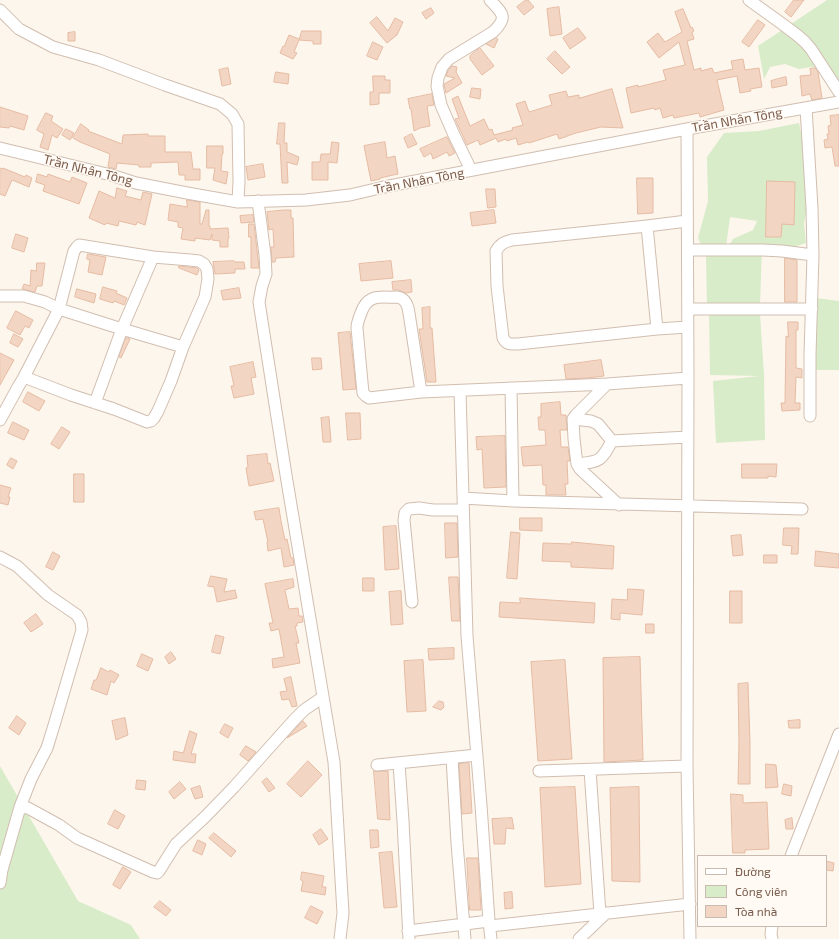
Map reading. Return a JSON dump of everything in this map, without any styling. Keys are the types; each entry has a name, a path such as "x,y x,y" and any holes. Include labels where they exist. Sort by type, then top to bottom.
{"street":[{"path":"471,170 441,105 437,86 442,67 449,59 499,27 503,17 502,14 490,0"},
{"path":"748,0 805,42 839,92"},
{"path":"0,10 19,29 53,47 99,60 220,104 232,114 238,124 238,202"},
{"name":"Trần Nhân Tông","path":"0,148 103,173 136,183 238,202 306,200 350,195 471,170 839,102"},
{"path":"806,108 812,208 813,255 810,416"},
{"path":"687,129 687,766 690,939"},
{"path":"258,202 266,274 259,302 334,762 343,913 340,939"},
{"path":"687,221 512,240 502,243 496,251 497,286 503,338 505,342 509,344 688,327"},
{"path":"647,226 657,329"},
{"path":"0,420 59,309 76,247 79,245 153,257 199,261 204,264 207,269 208,279 205,297 183,347 158,411 151,421 147,422 24,377"},
{"path":"688,250 763,250 813,255"},
{"path":"96,403 122,329 153,257"},
{"path":"0,296 24,296 45,302 59,309 183,347"},
{"path":"421,392 408,306 405,301 398,297 374,298 367,301 363,306 357,324 363,393 369,398 421,392 606,384 688,378"},
{"path":"688,309 812,309"},
{"path":"606,384 576,414 573,419 574,439 577,464 580,469 618,505"},
{"path":"511,388 513,501"},
{"path":"460,391 467,636 491,939"},
{"path":"573,419 591,421 598,424 612,441"},
{"path":"612,441 688,437"},
{"path":"577,464 599,460 604,455 612,441"},
{"path":"412,602 404,520 409,509 420,508 433,510 463,504 513,501 802,510"},
{"path":"0,557 17,566 48,595 77,615 82,625 82,630 47,748 31,779 20,807 2,870 0,883"},
{"path":"20,807 28,808 44,816 77,838 157,873 176,844 234,787 294,720 308,707 323,697"},
{"path":"791,855 839,734"},
{"path":"377,765 477,755"},
{"path":"452,758 465,939"},
{"path":"399,763 408,935 464,924 603,914 690,904"},
{"path":"539,771 687,766"},
{"path":"579,939 603,914 590,770"},
{"path":"772,927 772,939"}],"green space":[{"path":"827,0 839,0 839,96 834,98 825,65 799,69 785,64 770,67 764,79 758,46"},
{"path":"799,123 806,158 810,192 804,224 806,243 779,252 762,247 760,306 707,310 706,256 754,248 726,250 733,239 753,230 757,221 730,217 726,247 702,247 698,238 708,201 707,157 724,133 759,131"},
{"path":"816,298 839,301 839,370 815,370"},
{"path":"709,314 760,314 764,375 765,440 716,443 713,381 759,376 710,375"},
{"path":"0,766 78,901 131,925 140,939 0,939"}],"building":[{"path":"528,0 534,7 524,15 517,7"},
{"path":"794,0 804,0 791,17 785,12"},
{"path":"559,7 562,34 550,36 547,9"},
{"path":"431,8 434,13 426,19 422,13"},
{"path":"683,9 691,28 692,27 694,31 692,32 694,39 687,41 694,70 701,68 701,71 712,68 714,73 733,69 731,61 743,59 745,70 759,68 762,87 750,89 751,91 740,93 737,76 717,80 724,110 700,117 699,113 674,118 673,115 663,118 660,108 631,113 626,88 638,85 638,87 666,80 663,70 685,65 679,42 659,58 647,42 658,33 665,42 682,32 675,12"},
{"path":"377,17 388,31 395,18 403,22 397,35 387,43 370,23"},
{"path":"758,20 765,25 749,47 742,42"},
{"path":"578,28 586,38 570,49 563,38"},
{"path":"302,31 321,31 321,44 313,44 313,41 299,40 294,52 297,53 293,59 280,53 289,35 299,39"},
{"path":"75,32 75,41 68,41 68,33"},
{"path":"496,38 498,39 494,48 486,44"},
{"path":"373,42 383,47 377,60 367,56"},
{"path":"480,48 494,66 482,75 470,59 470,56"},
{"path":"555,51 570,67 562,74 547,59"},
{"path":"452,66 457,67 456,72 462,83 446,93 444,84 455,78 446,76"},
{"path":"228,68 231,84 222,86 219,70"},
{"path":"815,68 818,72 822,98 812,100 810,94 802,96 800,76 811,75 810,69"},
{"path":"276,72 289,74 288,84 274,82"},
{"path":"373,76 385,76 385,80 390,80 390,93 379,93 379,104 370,105 370,92 373,92"},
{"path":"786,77 787,85 772,88 771,81"},
{"path":"472,88 481,89 480,99 470,97"},
{"path":"612,89 623,128 601,127 559,139 557,134 518,145 516,138 498,142 496,138 480,145 478,140 467,145 455,119 459,118 452,99 458,96 470,126 484,119 489,130 492,129 494,135 513,130 512,128 523,125 516,104 525,101 529,112 552,105 549,95 566,91 568,97 579,95 579,98"},
{"path":"432,94 434,105 427,106 430,126 414,131 408,99"},
{"path":"0,107 28,116 24,130 10,126 9,128 0,127"},
{"path":"46,113 53,116 51,121 63,129 57,138 52,135 48,150 40,147 44,134 37,130"},
{"path":"839,115 839,166 835,166 832,147 825,148 824,140 828,139 828,126 831,125 830,116"},
{"path":"279,123 285,123 284,143 287,143 287,152 299,157 297,165 287,162 288,183 282,183 280,144 277,144"},
{"path":"81,124 89,130 88,131 122,144 123,135 148,134 148,136 165,136 165,152 191,152 193,169 200,169 200,180 185,180 185,175 179,175 178,162 151,163 151,167 139,167 139,165 117,163 116,169 108,167 110,154 73,138"},
{"path":"66,129 74,133 70,140 62,135"},
{"path":"412,134 417,144 408,148 404,138"},
{"path":"447,137 455,153 449,156 447,152 433,159 431,153 424,157 420,149"},
{"path":"332,142 339,143 337,163 328,162 328,180 312,180 312,162 320,162 321,154 330,154"},
{"path":"385,142 387,158 395,156 398,174 371,181 364,146"},
{"path":"207,146 223,146 221,171 228,172 226,184 213,180 215,168 207,168"},
{"path":"263,164 265,177 248,180 246,167"},
{"path":"0,168 32,178 29,187 12,180 5,196 0,194"},
{"path":"38,174 47,177 48,174 70,182 72,177 87,183 79,204 43,191 45,185 36,182"},
{"path":"637,178 653,178 653,213 638,214"},
{"path":"767,181 795,182 794,225 782,224 781,237 766,237"},
{"path":"117,188 127,191 125,196 141,200 143,192 152,194 145,225 137,222 136,225 119,221 118,226 106,223 105,225 89,218 99,191 115,198"},
{"path":"486,189 495,189 496,207 488,208"},
{"path":"187,200 200,202 200,224 202,224 206,210 209,210 210,229 228,228 228,247 220,247 220,241 212,240 212,234 210,240 195,238 195,241 181,239 183,228 178,227 178,222 168,220 170,204 187,207"},
{"path":"291,210 291,218 293,218 294,257 276,258 275,262 272,262 271,247 274,247 273,229 269,230 267,212"},
{"path":"494,210 496,223 472,226 470,213"},
{"path":"253,215 254,222 241,223 240,216"},
{"path":"249,224 254,224 259,268 251,268 251,237 249,237"},
{"path":"16,234 28,238 24,252 12,248"},
{"path":"88,254 106,257 102,275 88,272 90,260 87,259"},
{"path":"785,258 797,260 797,302 785,302"},
{"path":"391,261 393,278 361,281 359,264"},
{"path":"213,262 244,262 245,269 235,269 235,273 215,274"},
{"path":"37,263 45,263 42,286 37,286 35,292 22,289 24,284 30,286 31,270 36,271"},
{"path":"179,266 197,268 199,270 197,275 179,268"},
{"path":"411,280 412,292 405,293 399,290 393,290 392,282"},
{"path":"103,287 117,291 116,293 127,298 124,305 114,301 113,303 100,299"},
{"path":"239,288 241,298 223,300 221,291"},
{"path":"77,289 96,294 94,303 75,297"},
{"path":"430,307 430,328 432,328 436,382 427,382 419,329 423,329 422,308"},
{"path":"16,311 33,320 29,328 25,326 20,335 7,328"},
{"path":"788,322 798,322 798,330 796,330 796,368 802,369 802,378 796,377 795,403 800,403 800,410 782,411 781,403 785,403 786,336 788,337"},
{"path":"350,332 356,389 343,390 338,333"},
{"path":"14,334 23,339 18,347 10,343"},
{"path":"126,338 130,339 121,358 119,357"},
{"path":"0,353 14,360 0,385"},
{"path":"312,358 321,358 322,369 313,370"},
{"path":"601,360 604,376 566,379 564,365"},
{"path":"253,362 256,377 251,378 254,394 234,398 231,386 234,386 230,367"},
{"path":"28,392 45,401 39,411 23,402"},
{"path":"560,402 561,415 566,415 567,430 560,430 561,447 568,447 570,461 567,461 568,484 565,484 566,495 546,495 546,485 543,485 542,465 523,466 521,447 546,445 545,430 539,430 538,417 541,417 541,404"},
{"path":"346,413 360,413 361,439 348,440"},
{"path":"329,417 331,442 323,442 321,418"},
{"path":"13,422 29,430 24,440 8,433"},
{"path":"62,427 70,432 59,449 51,444"},
{"path":"505,436 506,487 484,488 482,449 477,450 476,437"},
{"path":"267,454 268,464 270,463 274,481 249,486 246,468 248,467 247,456"},
{"path":"11,458 17,461 13,469 7,465"},
{"path":"742,464 777,464 776,477 768,476 768,478 742,478"},
{"path":"74,474 84,474 84,502 74,502"},
{"path":"0,485 11,488 8,497 10,497 8,505 0,503"},
{"path":"279,508 285,540 287,539 294,565 284,567 281,548 268,551 268,542 263,519 256,520 254,512"},
{"path":"520,518 542,518 542,531 520,530"},
{"path":"445,523 457,523 458,557 446,558"},
{"path":"396,526 399,569 385,570 383,527"},
{"path":"784,528 799,528 798,554 791,554 792,546 783,545"},
{"path":"511,532 520,533 517,579 507,578"},
{"path":"741,535 743,555 733,556 731,536"},
{"path":"572,542 614,546 613,569 571,567 571,562 542,561 543,543 571,544"},
{"path":"816,551 839,554 839,568 815,566"},
{"path":"53,552 60,556 53,570 46,567"},
{"path":"764,555 777,555 777,563 764,563"},
{"path":"211,576 227,579 224,592 235,590 237,598 217,602 214,587 208,586"},
{"path":"449,577 458,577 460,621 452,621"},
{"path":"363,578 374,578 374,591 363,591"},
{"path":"293,579 294,587 285,590 289,609 298,608 299,616 302,616 303,622 297,623 297,626 295,626 299,643 296,643 300,663 273,668 272,659 284,657 279,629 271,631 269,623 273,623 265,584"},
{"path":"628,589 644,590 642,615 620,613 620,620 611,619 612,599 627,600"},
{"path":"401,591 403,624 391,625 389,592"},
{"path":"730,591 742,591 742,623 730,623"},
{"path":"520,598 595,603 594,623 499,617 500,602 520,603"},
{"path":"36,614 43,624 31,632 24,623"},
{"path":"646,624 654,624 654,633 646,633"},
{"path":"216,635 224,637 220,654 212,652"},
{"path":"454,648 454,659 429,660 428,649"},
{"path":"171,652 176,659 169,664 165,657"},
{"path":"142,654 153,659 148,671 137,666"},
{"path":"640,657 643,760 604,762 603,658"},
{"path":"423,660 426,711 407,712 404,661"},
{"path":"565,660 572,759 538,761 531,662"},
{"path":"101,668 109,672 110,670 119,675 114,683 111,681 107,695 91,689"},
{"path":"291,677 297,706 292,707 289,699 282,700 280,692 287,691 284,679"},
{"path":"748,683 750,784 738,784 738,684"},
{"path":"439,701 443,702 444,707 441,710 433,707"},
{"path":"17,716 26,723 19,735 9,728"},
{"path":"125,718 128,735 116,740 112,721"},
{"path":"800,720 800,728 789,728 788,721"},
{"path":"303,721 307,726 287,738 299,725"},
{"path":"225,724 233,728 228,738 220,733"},
{"path":"190,731 197,734 191,754 196,754 195,763 173,760 174,751 183,753"},
{"path":"246,746 256,752 248,761 240,755"},
{"path":"308,761 322,775 301,797 287,784"},
{"path":"469,763 472,813 462,814 459,764"},
{"path":"766,764 776,765 778,787 766,788"},
{"path":"374,771 388,771 390,820 378,819"},
{"path":"267,778 275,788 269,792 262,782"},
{"path":"137,780 146,781 145,790 136,789"},
{"path":"180,782 186,789 174,799 169,792"},
{"path":"784,784 792,786 791,796 782,794"},
{"path":"200,786 203,797 195,799 191,789"},
{"path":"575,787 581,884 545,887 540,788"},
{"path":"639,787 640,882 612,881 610,788"},
{"path":"731,794 743,795 743,803 767,802 769,849 745,850 745,853 733,853"},
{"path":"115,810 125,816 118,829 108,824"},
{"path":"512,818 514,829 506,828 505,844 494,844 492,819"},
{"path":"792,818 793,829 786,829 785,820"},
{"path":"321,829 328,839 319,845 313,835"},
{"path":"370,830 378,830 379,847 371,848"},
{"path":"214,833 236,851 231,857 209,838"},
{"path":"198,840 206,844 202,855 193,851"},
{"path":"392,852 397,907 384,908 379,853"},
{"path":"467,858 478,858 481,910 470,910"},
{"path":"827,861 834,863 833,871 827,870"},
{"path":"123,867 131,872 120,889 113,885"},
{"path":"302,872 324,876 322,887 326,887 325,895 301,891 303,881 301,880"},
{"path":"512,892 513,908 505,909 504,893"},
{"path":"160,901 171,910 166,916 154,907"},
{"path":"311,906 323,912 317,924 305,918"}]}
